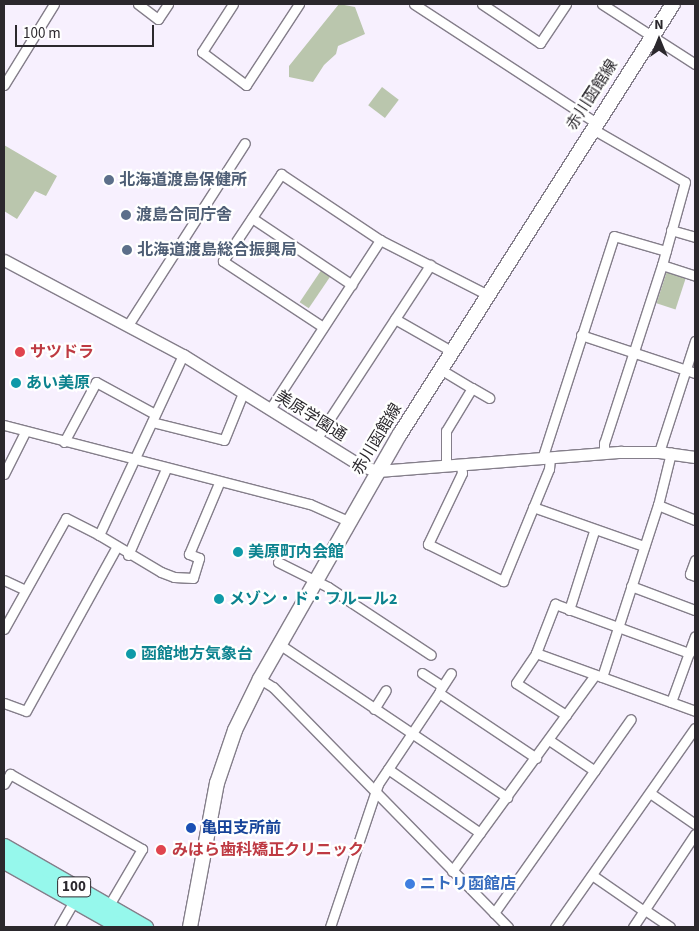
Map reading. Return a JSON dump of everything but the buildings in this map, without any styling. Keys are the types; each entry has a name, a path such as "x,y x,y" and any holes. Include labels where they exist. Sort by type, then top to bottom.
{"main road":[{"name":"赤川函館線","path":"190,927 217,783 235,730 260,679 348,521 440,369 593,125 672,4"},
{"name":"100","path":"4,846 145,927"},
{"name":"100","path":"4,861 122,927"}],"street":[{"path":"4,84 54,4"},
{"path":"138,4 158,19 168,4"},
{"path":"233,4 202,52 246,85 299,4"},
{"path":"414,4 593,125 685,182 662,265 604,443 604,453"},
{"path":"482,4 540,43 566,4"},
{"path":"602,4 695,64"},
{"path":"128,325 245,143"},
{"path":"324,327 223,261 281,174 380,240 486,294"},
{"path":"252,218 352,284"},
{"path":"671,230 695,237"},
{"path":"461,465 462,473 428,544 503,581 549,469 546,459 581,335 614,236 666,250"},
{"path":"270,410 380,240"},
{"name":"美原学園通","path":"4,260 183,355 361,466 378,471 604,453 659,452 695,457"},
{"path":"317,438 430,265"},
{"path":"662,265 695,276"},
{"path":"395,319 451,351"},
{"path":"581,335 695,372"},
{"path":"659,452 695,341"},
{"path":"99,535 183,355"},
{"path":"440,369 489,398"},
{"path":"64,442 96,382 154,418 224,440 243,393"},
{"path":"446,466 446,432 472,388"},
{"path":"4,425 219,483 310,504 348,521"},
{"path":"4,474 25,432"},
{"path":"452,871 566,715 598,676 618,627 658,505 671,453"},
{"path":"128,554 166,469"},
{"path":"4,629 66,518 99,535 128,554 174,577 192,578 200,558 189,554 219,483"},
{"path":"658,505 695,520"},
{"path":"533,507 594,531 644,546"},
{"path":"569,610 594,531"},
{"path":"4,704 26,711 117,546"},
{"path":"695,560 690,574 695,576"},
{"path":"278,562 314,580 431,655"},
{"path":"4,580 26,590"},
{"path":"631,586 695,610"},
{"path":"566,715 516,683 536,653 555,604 689,653"},
{"path":"671,702 695,636"},
{"path":"279,644 374,710 507,798"},
{"path":"536,653 695,711"},
{"path":"422,673 440,690 536,758"},
{"path":"330,927 374,793 451,673"},
{"path":"260,679 274,687 374,793 508,927"},
{"path":"374,710 386,690"},
{"path":"494,913 631,719"},
{"path":"555,927 695,728"},
{"path":"549,740 595,771"},
{"path":"388,769 480,833"},
{"path":"4,784 10,774 142,849 108,907"},
{"path":"650,793 695,824"},
{"path":"633,927 695,834"},
{"path":"592,875 670,927"},
{"path":"59,927 74,901"}],"green space":[{"path":"339,4 355,7 365,34 338,46 336,54 324,65 313,82 289,77 289,66"},
{"path":"382,87 399,100 385,118 368,105"},
{"path":"4,145 57,176 46,196 35,191 17,219 4,211"},
{"path":"322,269 331,275 309,308 300,302"},
{"path":"667,271 686,277 676,310 656,303"}],"place":[{"name":"北海道渡島保健所","path":"109,180"},
{"name":"渡島合同庁舎","path":"126,215"},
{"name":"北海道渡島総合振興局","path":"127,250"},
{"name":"サツドラ","path":"20,352"},
{"name":"あい美原","path":"16,383"},
{"name":"美原町内会館","path":"238,552"},
{"name":"メゾン・ド・フルール2","path":"219,599"},
{"name":"函館地方気象台","path":"131,654"},
{"name":"亀田支所前","path":"191,828"},
{"name":"みはら歯科矯正クリニック","path":"161,850"},
{"name":"ニトリ函館店","path":"410,884"}]}
